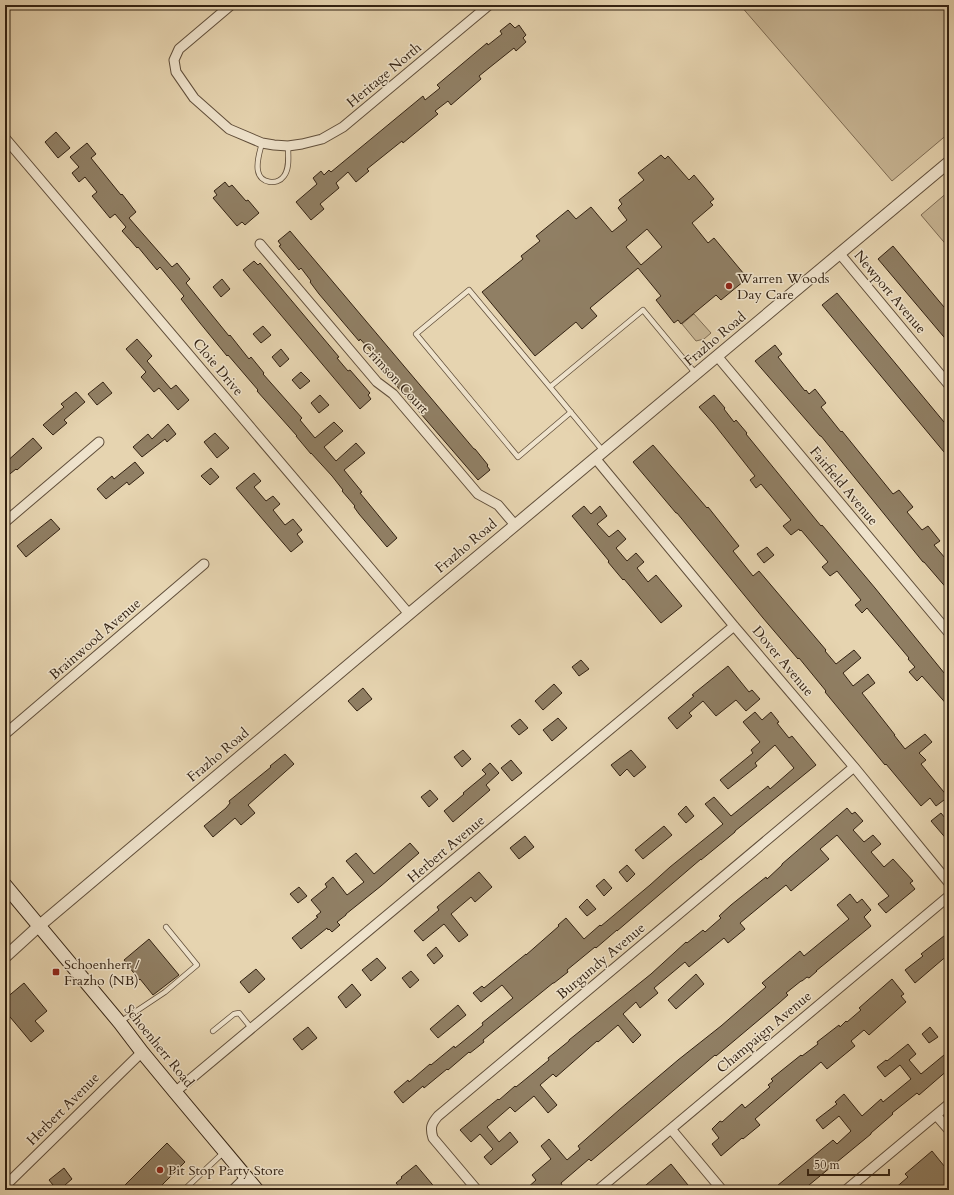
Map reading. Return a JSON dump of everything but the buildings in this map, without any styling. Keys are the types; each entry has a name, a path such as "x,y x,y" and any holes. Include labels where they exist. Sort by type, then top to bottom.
{"main road":[{"name":"Schoenherr Road","path":"5,885 120,1023 175,1092 258,1190"}],"street":[{"name":"Heritage North","path":"231,5 178,49 174,60 176,72 194,98 230,129 262,143 288,146 316,141 343,127 489,5"},
{"name":"Cloie Drive","path":"5,138 409,614"},
{"name":"Frazho Road","path":"5,957 39,926 409,614 949,162"},
{"name":"Crimson Court","path":"260,244 377,382 393,394 478,494 498,505 515,525"},
{"name":"Newport Avenue","path":"840,254 949,385"},
{"name":"Fairfield Avenue","path":"717,356 949,633"},
{"path":"5,522 99,442"},
{"name":"Dover Avenue","path":"599,455 734,626 854,767 949,882"},
{"name":"Brainwood Avenue","path":"5,734 204,564"},
{"name":"Herbert Avenue","path":"175,1092 734,626"},
{"name":"Burgundy Avenue","path":"477,1190 433,1138 430,1129 432,1122 854,767"},
{"name":"Champaign Avenue","path":"598,1190 949,896"},
{"name":"Herbert Avenue","path":"5,1186 142,1052"},
{"path":"846,1190 949,1104"},
{"path":"936,1115 949,1130"},
{"path":"671,1129 722,1190"},
{"path":"233,1190 246,1177"}],"lane":[{"path":"262,143 258,171 263,179 271,182 279,181 285,176 288,166 288,146"},
{"path":"571,412 518,457 416,334 469,290 571,412 599,455"},
{"path":"550,387 643,310 696,374"},
{"path":"120,1023 165,992 197,965 166,927"},
{"path":"213,1031 234,1014 239,1013 252,1028"},
{"path":"184,1190 225,1151"}],"shaded area":[{"path":"740,5 949,5 949,133 892,181"},
{"path":"949,191 949,248 921,215"},
{"path":"694,314 711,333 704,339 696,341 682,324"}],"place":[{"name":"Warren Woods Day Care","path":"729,286"},
{"name":"Schoenherr / Frazho (NB)","path":"56,972"},
{"name":"Pit Stop Party Store","path":"160,1170"}]}
